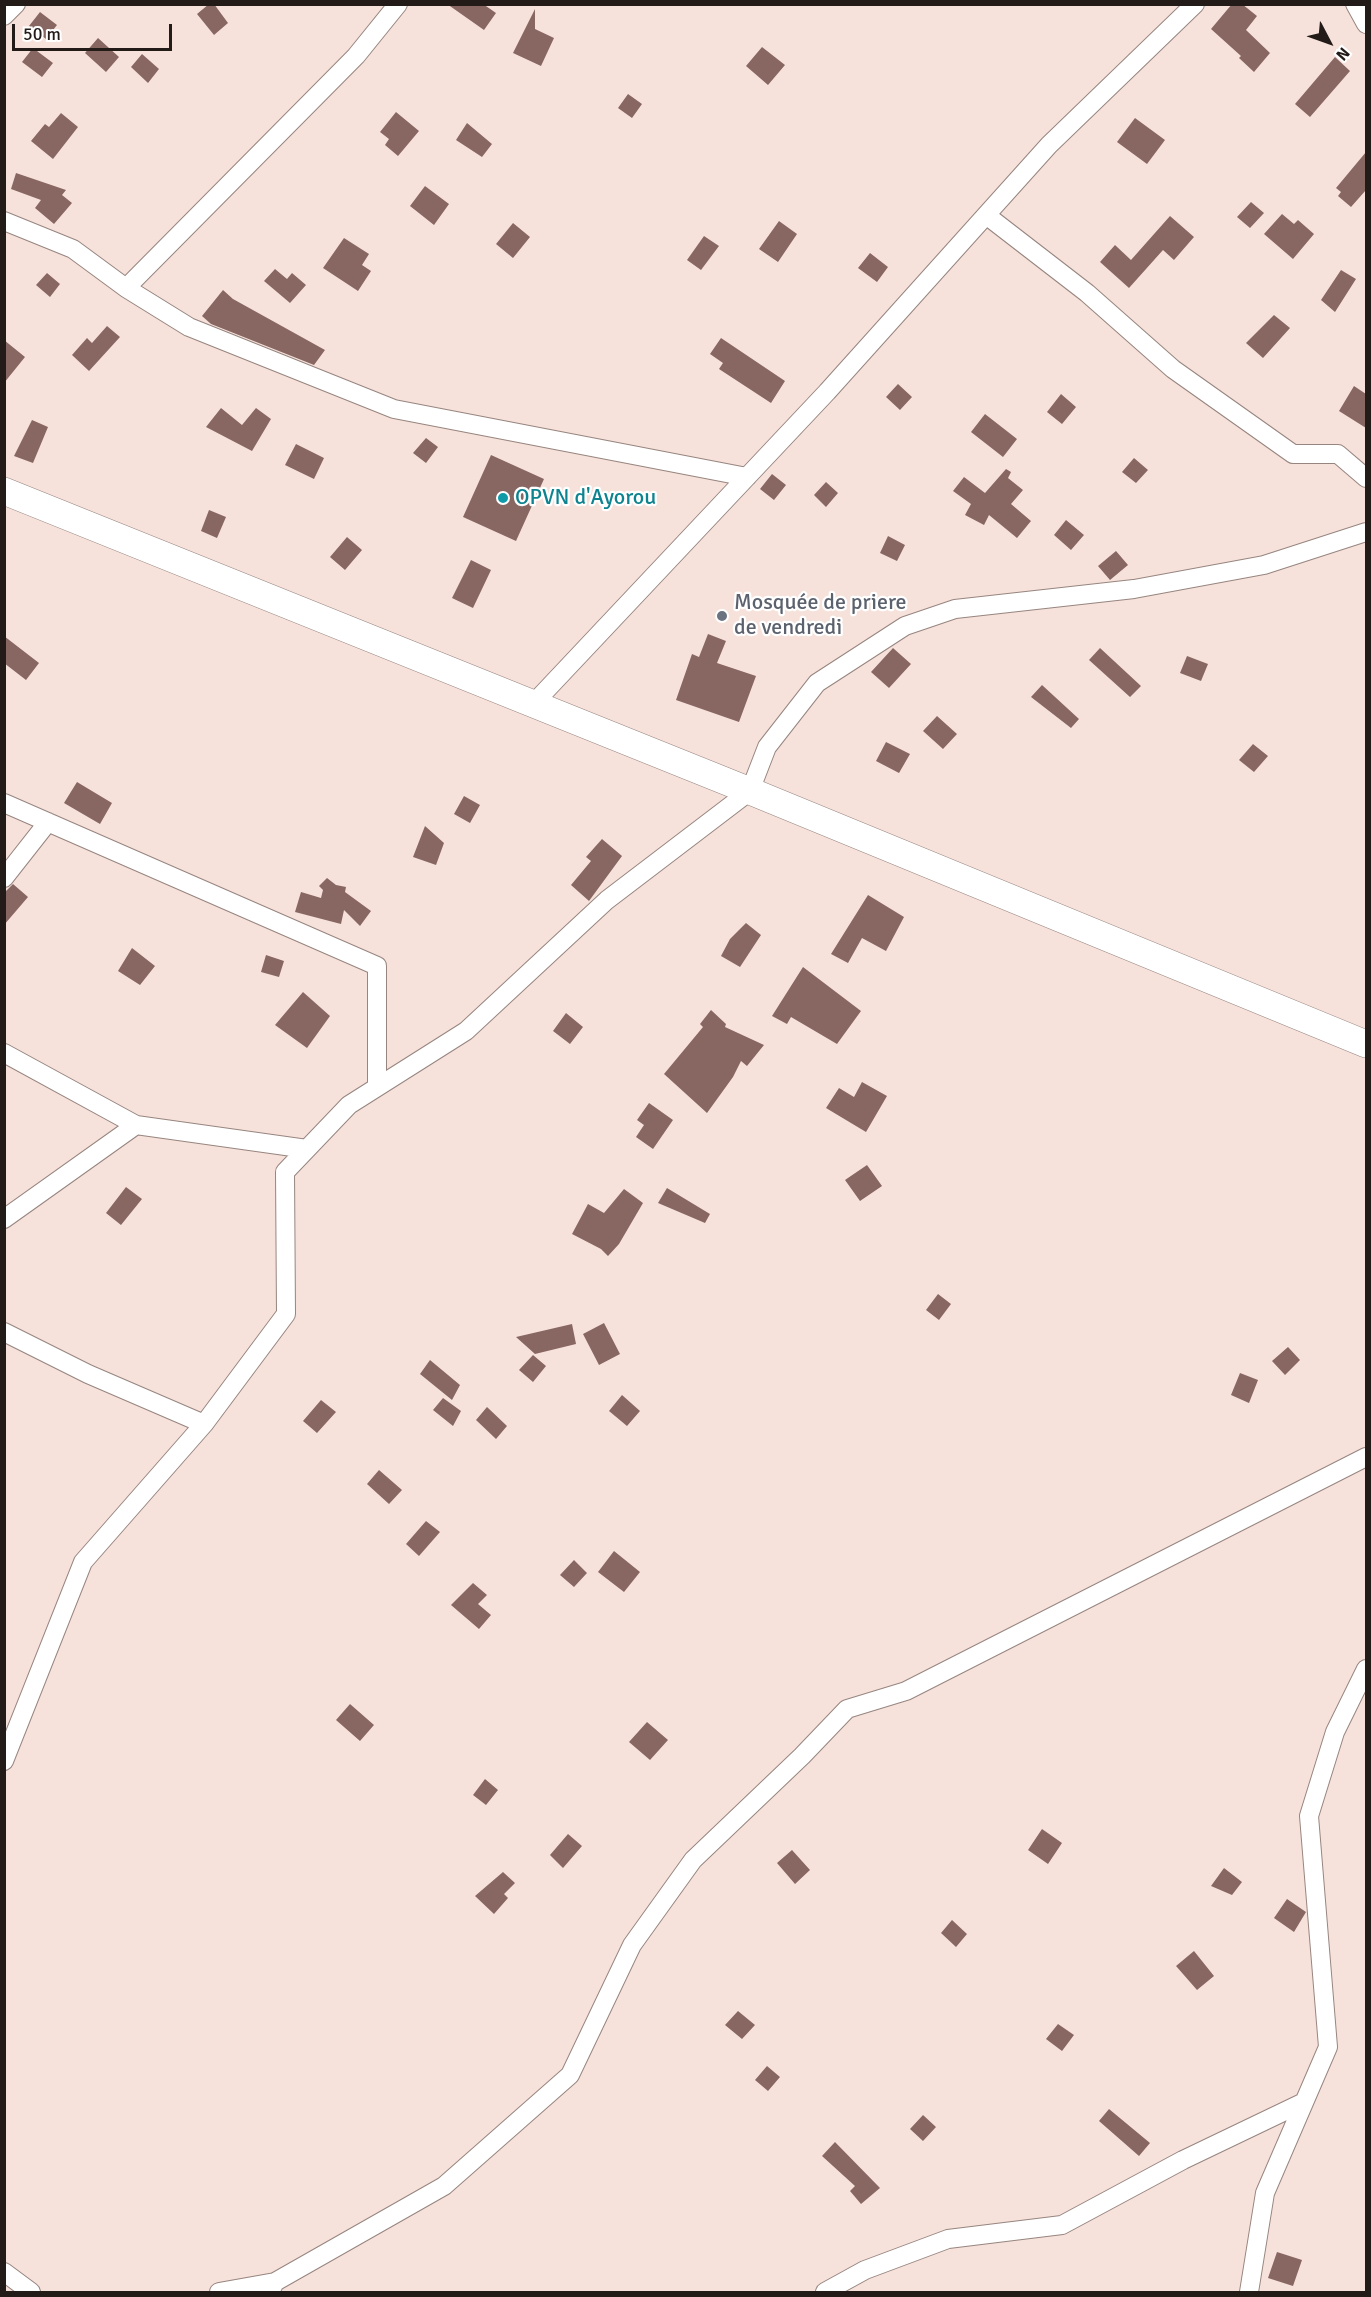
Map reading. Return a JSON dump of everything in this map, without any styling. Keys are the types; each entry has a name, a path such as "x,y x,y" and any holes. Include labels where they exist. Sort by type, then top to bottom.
{"main road":[{"path":"4,491 750,791 1366,1044"}],"street":[{"path":"4,16 16,4"},
{"path":"126,288 356,56 398,4"},
{"path":"534,704 747,477 1049,145 1195,4"},
{"path":"1355,4 1366,24"},
{"path":"986,215 1087,293 1173,369 1293,454 1338,454 1366,478"},
{"path":"4,221 73,249 126,288 189,327 394,409 747,477"},
{"path":"4,1761 83,1562 204,1424 286,1314 285,1172 349,1105 466,1031 607,900 750,791 767,747 817,683 905,626 955,609 1134,589 1264,565 1366,532"},
{"path":"4,803 377,966 377,1087"},
{"path":"4,878 48,822"},
{"path":"4,1053 136,1125 307,1149"},
{"path":"4,1220 136,1125"},
{"path":"4,1332 88,1374 204,1424"},
{"path":"219,2292 272,2287 444,2186 570,2075 632,1945 693,1860 802,1756 847,1709 906,1691 1366,1457"},
{"path":"1249,2292 1265,2193 1328,2047 1309,1816 1335,1732 1366,1670"},
{"path":"825,2292 865,2270 948,2239 1062,2225 1183,2160 1304,2102"},
{"path":"4,2272 31,2292"}],"building":[{"path":"209,4 214,4 228,23 214,35 197,14"},
{"path":"447,4 483,4 496,13 484,30"},
{"path":"1232,4 1242,4 1257,16 1246,30 1270,53 1254,72 1239,58 1241,56 1211,29"},
{"path":"535,9 535,29 554,38 541,66 513,53"},
{"path":"40,12 57,25 46,39 29,26"},
{"path":"98,38 119,57 106,72 85,53"},
{"path":"762,47 785,65 768,85 746,66"},
{"path":"33,48 53,63 42,77 22,62"},
{"path":"142,54 159,69 148,83 131,67"},
{"path":"1335,57 1350,71 1310,117 1295,104"},
{"path":"628,94 642,104 632,118 618,108"},
{"path":"396,112 419,131 398,156 385,145 389,139 380,132"},
{"path":"61,113 78,127 53,159 31,141 45,124 49,127"},
{"path":"1135,118 1165,140 1147,164 1117,142"},
{"path":"467,123 492,144 482,157 456,140"},
{"path":"1366,152 1366,190 1351,207 1338,196 1341,192 1336,188"},
{"path":"16,173 66,190 62,195 72,203 54,224 35,208 41,200 11,189"},
{"path":"425,186 449,204 434,225 410,206"},
{"path":"1251,202 1264,213 1250,228 1237,217"},
{"path":"1282,214 1294,224 1298,220 1314,234 1293,259 1264,234"},
{"path":"1170,216 1194,237 1174,260 1163,250 1129,288 1100,262 1115,245 1131,260"},
{"path":"779,221 797,234 778,262 759,249"},
{"path":"513,223 530,237 513,258 496,244"},
{"path":"704,236 719,246 701,270 687,260"},
{"path":"344,238 369,254 362,265 371,271 358,291 323,268"},
{"path":"870,253 888,267 877,282 858,268"},
{"path":"275,269 287,279 292,273 306,285 290,303 264,281"},
{"path":"1341,270 1356,279 1335,312 1321,300"},
{"path":"47,273 60,284 50,297 36,285"},
{"path":"223,290 233,299 325,350 314,365 211,324 202,316"},
{"path":"1274,315 1290,328 1263,358 1246,343"},
{"path":"107,326 120,337 89,371 72,355 87,338 92,343"},
{"path":"721,338 785,381 771,403 719,369 723,363 710,354"},
{"path":"4,340 25,357 4,383"},
{"path":"898,384 912,397 900,410 886,397"},
{"path":"1354,386 1366,394 1366,428 1339,411"},
{"path":"1061,394 1076,407 1062,424 1047,412"},
{"path":"221,408 242,425 256,408 271,419 252,451 206,427"},
{"path":"985,414 1017,439 1003,457 971,432"},
{"path":"32,420 48,427 33,463 14,456"},
{"path":"426,438 438,447 426,463 413,453"},
{"path":"296,444 324,458 314,479 285,465"},
{"name":"OPVN d'Ayorou","path":"491,455 544,479 516,541 463,517"},
{"path":"1134,458 1148,470 1136,483 1122,472"},
{"path":"1006,469 1011,472 1008,478 1023,490 1011,504 1031,521 1017,538 989,515 984,525 965,515 971,504 953,491 964,477 985,493"},
{"path":"772,474 786,485 774,500 760,489"},
{"path":"826,482 838,493 826,507 814,495"},
{"path":"209,510 226,517 217,538 201,531"},
{"path":"1066,520 1084,535 1071,550 1054,535"},
{"path":"888,536 905,545 897,561 880,553"},
{"path":"347,537 362,550 345,570 330,557"},
{"path":"1116,551 1128,565 1110,580 1098,566"},
{"path":"471,560 491,570 473,608 452,598"},
{"path":"708,634 726,641 717,663 756,676 739,722 676,700 692,654 699,657"},
{"path":"4,636 39,663 26,680 4,663"},
{"path":"893,648 911,664 889,688 871,672"},
{"path":"1100,648 1141,686 1130,697 1089,660"},
{"path":"1187,656 1208,664 1201,681 1180,673"},
{"path":"1042,685 1079,719 1071,728 1031,697"},
{"path":"937,716 957,734 943,749 923,731"},
{"path":"886,742 910,754 899,773 876,761"},
{"path":"1253,744 1268,756 1254,772 1239,760"},
{"path":"77,782 112,803 100,824 64,803"},
{"path":"464,796 480,805 470,823 454,814"},
{"path":"425,826 444,843 436,865 413,857"},
{"path":"602,839 622,856 589,901 571,885 591,861 586,857"},
{"path":"327,878 336,885 346,887 345,892 371,911 360,926 344,910 341,924 295,912 301,892 321,898 323,890 319,886"},
{"path":"13,884 28,897 4,925 4,893"},
{"path":"868,895 904,917 886,951 862,938 848,963 831,954"},
{"path":"746,923 761,935 740,967 721,956 730,939"},
{"path":"132,948 155,966 140,985 118,971"},
{"path":"266,955 284,961 279,977 261,972"},
{"path":"803,967 861,1011 837,1044 791,1017 787,1024 772,1016"},
{"path":"303,992 330,1016 307,1048 275,1025"},
{"path":"711,1010 726,1024 725,1027 764,1045 747,1066 741,1061 733,1077 707,1113 664,1074 703,1027 700,1024"},
{"path":"566,1013 583,1027 570,1044 553,1031"},
{"path":"862,1082 887,1096 866,1132 826,1108 839,1088 854,1097"},
{"path":"649,1103 673,1120 653,1149 636,1137 644,1125 637,1120"},
{"path":"867,1165 882,1186 860,1201 845,1180"},
{"path":"126,1187 142,1199 121,1225 106,1213"},
{"path":"667,1188 710,1214 705,1223 658,1203"},
{"path":"624,1189 643,1203 619,1244 608,1256 601,1249 572,1234 588,1204 604,1213"},
{"path":"938,1294 951,1304 939,1320 926,1310"},
{"path":"604,1323 620,1354 599,1365 583,1334"},
{"path":"572,1324 576,1344 535,1354 516,1337"},
{"path":"1288,1347 1300,1360 1285,1375 1272,1361"},
{"path":"533,1355 546,1366 533,1382 519,1370"},
{"path":"430,1360 460,1385 452,1400 420,1374"},
{"path":"1240,1373 1258,1380 1249,1403 1231,1395"},
{"path":"622,1395 640,1411 627,1426 609,1411"},
{"path":"443,1398 461,1411 453,1426 433,1410"},
{"path":"321,1400 336,1412 317,1433 303,1421"},
{"path":"487,1407 507,1426 496,1439 476,1420"},
{"path":"379,1470 402,1490 389,1504 367,1484"},
{"path":"426,1521 440,1532 419,1556 406,1544"},
{"path":"614,1551 640,1572 624,1592 598,1572"},
{"path":"574,1560 587,1573 574,1587 560,1575"},
{"path":"473,1583 487,1595 478,1604 491,1615 479,1629 451,1605"},
{"path":"350,1704 374,1725 360,1741 336,1720"},
{"path":"647,1722 668,1740 650,1760 629,1742"},
{"path":"485,1779 498,1790 486,1805 473,1795"},
{"path":"1042,1829 1062,1843 1048,1864 1028,1850"},
{"path":"568,1834 582,1846 563,1868 550,1855"},
{"path":"792,1850 810,1870 795,1884 777,1863"},
{"path":"1224,1868 1242,1882 1232,1895 1211,1886"},
{"path":"503,1872 515,1883 504,1894 508,1898 494,1914 475,1896"},
{"path":"1287,1899 1306,1912 1294,1932 1274,1918"},
{"path":"952,1920 967,1934 956,1947 941,1933"},
{"path":"1194,1951 1214,1976 1197,1990 1176,1966"},
{"path":"738,2011 755,2025 742,2039 725,2025"},
{"path":"1058,2024 1074,2035 1062,2051 1046,2039"},
{"path":"767,2066 780,2077 768,2091 755,2080"},
{"path":"1109,2109 1150,2143 1139,2156 1099,2121"},
{"path":"923,2115 936,2127 923,2141 910,2129"},
{"path":"835,2142 880,2188 861,2204 850,2191 855,2186 822,2156"},
{"path":"1277,2252 1302,2260 1293,2286 1268,2278"}],"place":[{"name":"OPVN d'Ayorou","path":"503,498"},
{"name":"Mosquée de priere de vendredi","path":"722,616"}]}
